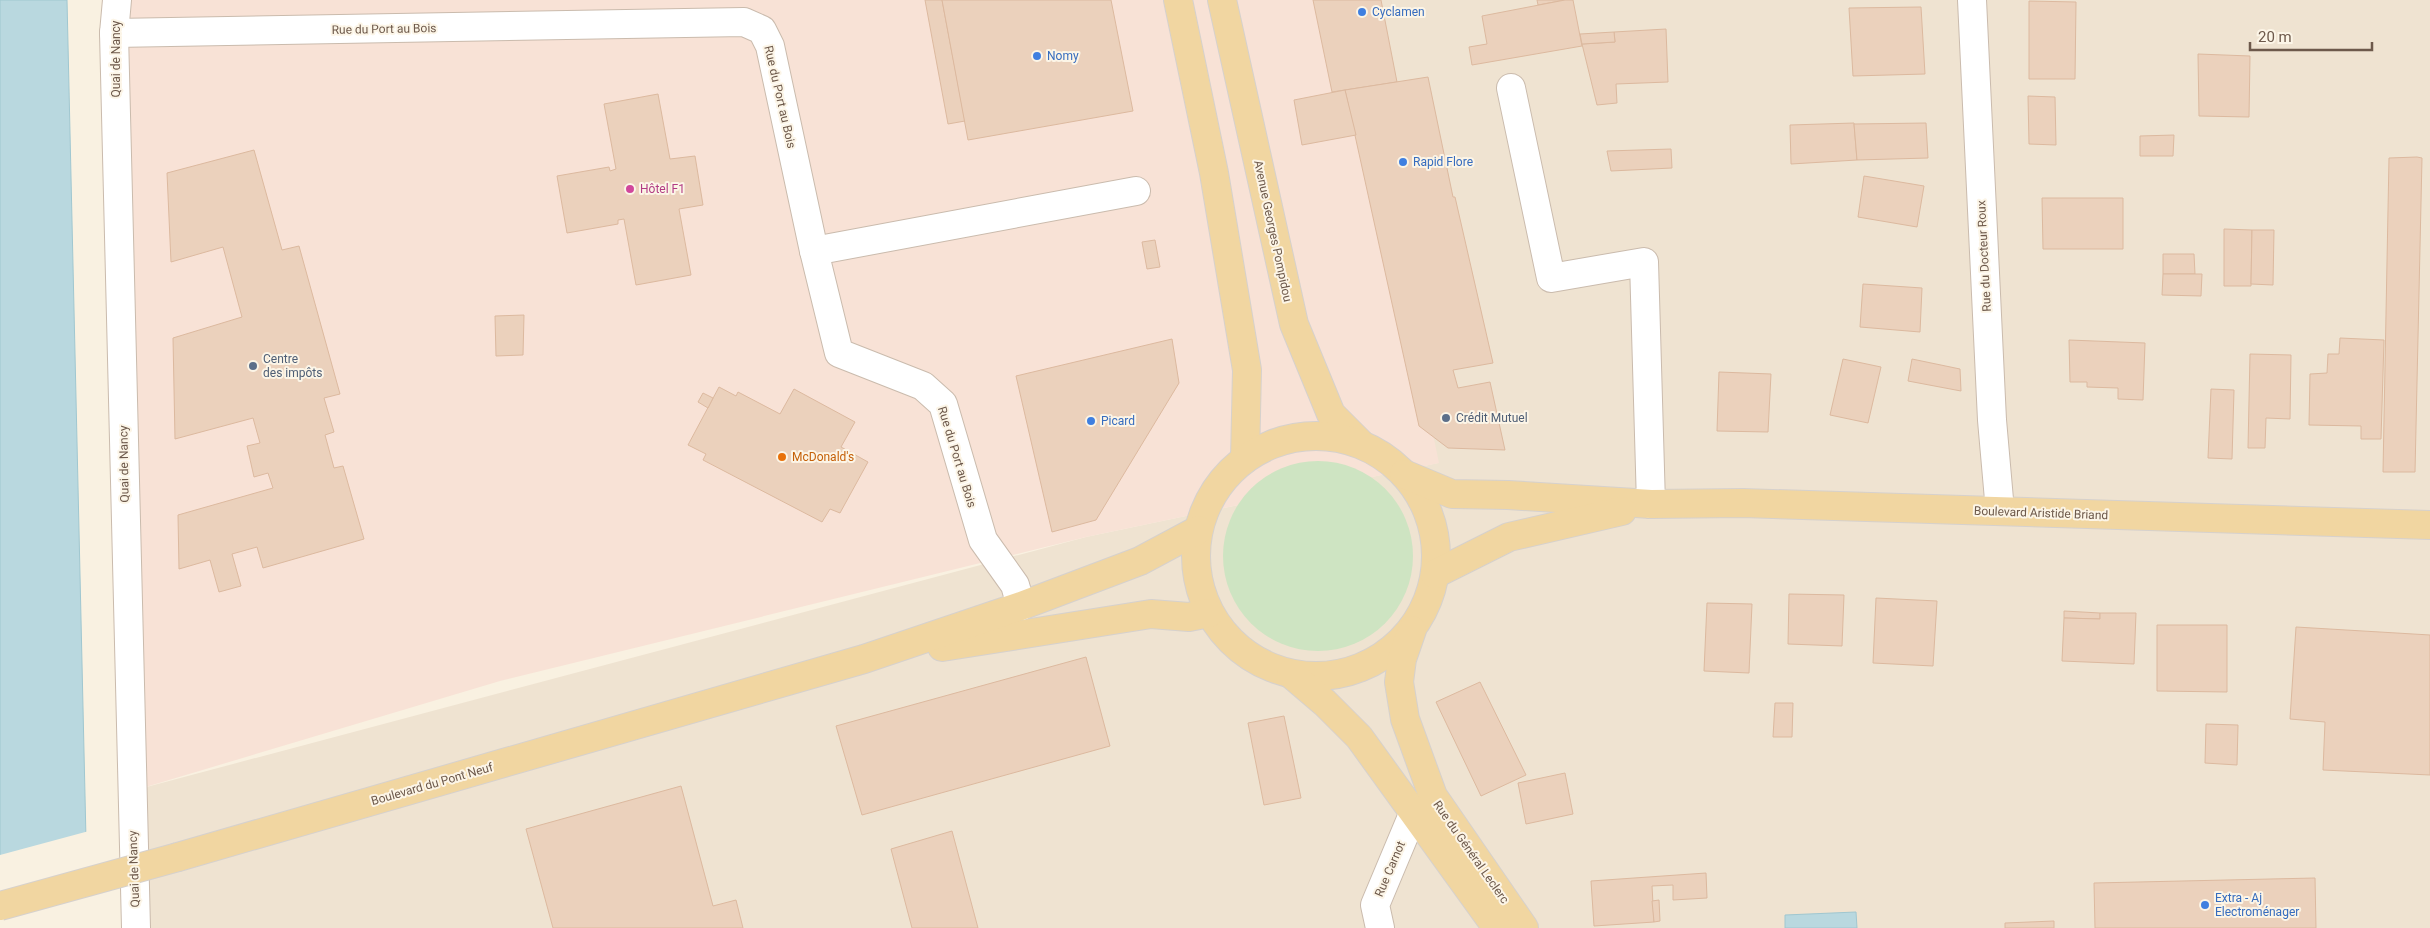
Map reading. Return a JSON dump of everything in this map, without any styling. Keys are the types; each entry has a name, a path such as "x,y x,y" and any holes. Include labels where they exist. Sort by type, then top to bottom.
{"main road":[{"path":"1178,0 1214,173 1247,370 1245,459"},
{"name":"Avenue Georges Pompidou","path":"1222,0 1294,324 1331,414 1361,444"},
{"path":"1310,436 1327,436 1361,444 1377,452 1404,474 1418,491 1434,531 1437,552 1436,574 1423,612 1413,628 1387,653 1361,668 1341,674 1319,676 1291,674 1255,660 1237,647 1209,613 1196,573 1195,552 1198,530 1205,510 1215,490 1228,473 1245,459 1276,442 1310,436"},
{"path":"1404,474 1452,494 1508,495 1652,504"},
{"name":"Boulevard Aristide Briand","path":"1652,504 1744,503 2430,525"},
{"path":"1436,574 1509,537 1652,504"},
{"path":"864,659 1021,606 1140,561 1198,530"},
{"path":"864,659 1151,614 1189,617 1209,613"},
{"name":"Rue du Général Leclerc","path":"1413,628 1402,659 1399,682 1405,719 1433,796 1524,928"},
{"name":"Boulevard du Pont Neuf","path":"0,906 178,857 864,659"},
{"name":"Rue du Général Leclerc","path":"1291,674 1325,703 1358,738 1414,812 1497,928"}],"street":[{"name":"Quai de Nancy","path":"117,0 114,33 136,928"},
{"name":"Rue du Docteur Roux","path":"1972,0 1992,420 2000,511"},
{"name":"Rue du Port au Bois","path":"114,33 744,22 762,30 770,46 814,251 839,353 923,386 943,404 954,447 983,540 1015,585 1021,606"},
{"path":"1511,88 1551,278 1644,262 1652,504"},
{"path":"814,251 1136,190"},
{"name":"Rue Carnot","path":"1378,916 1414,812"}],"shaded area":[{"path":"124,0 1343,0 1439,463 1086,537 500,681 139,789"},
{"path":"1343,0 2430,0 2430,928 146,928 139,789 1086,537 1438,463"}],"green space":[{"path":"1318,461 1354,468 1371,477 1385,489 1397,503 1406,520 1413,556 1406,592 1397,609 1385,623 1371,635 1354,644 1318,651 1282,644 1265,635 1251,623 1239,609 1230,592 1223,556 1230,520 1239,503 1251,489 1265,477 1282,468"}],"water":[{"path":"0,0 67,0 88,928 0,928"},
{"path":"1856,912 1857,928 1785,928 1785,915"}],"pier":[{"path":"89,831 91,928 0,928 0,855"}],"building":[{"path":"925,0 942,0 965,121 948,124"},
{"name":"Nomy","path":"942,0 1111,0 1133,111 968,140"},
{"path":"1313,0 1381,0 1397,82 1332,92"},
{"path":"1537,0 1565,0 1538,5"},
{"path":"1573,0 1582,46 1472,65 1469,47 1487,44 1482,16"},
{"path":"2029,1 2076,2 2075,79 2029,79"},
{"path":"1921,7 1925,74 1853,76 1849,8"},
{"path":"1666,29 1668,82 1616,84 1617,103 1597,105 1582,44 1615,42 1614,32"},
{"path":"1614,32 1615,42 1582,44 1580,34"},
{"path":"2198,54 2250,56 2249,117 2199,116"},
{"path":"1428,77 1453,197 1455,197 1493,363 1453,370 1458,388 1490,382 1505,450 1448,448 1419,426 1345,90"},
{"path":"1345,90 1356,135 1302,145 1294,100"},
{"name":"Hôtel F1","path":"658,94 670,159 695,156 703,205 679,209 691,275 636,285 624,219 618,220 618,224 567,233 557,176 609,167 610,171 616,169 604,104"},
{"path":"2028,96 2055,97 2056,145 2029,144"},
{"path":"1854,123 1857,160 1791,164 1790,125"},
{"path":"1926,123 1928,158 1857,160 1854,124"},
{"path":"2174,135 2173,156 2140,156 2140,136"},
{"path":"1671,149 1672,168 1611,171 1607,151"},
{"name":"Centre des impôts","path":"254,150 282,250 299,246 340,394 324,398 334,432 325,435 334,468 343,466 364,539 263,568 257,547 232,554 241,586 219,592 210,560 179,569 178,515 273,488 268,473 254,477 247,446 260,443 253,418 175,439 173,338 242,317 223,247 171,262 167,173"},
{"path":"2389,158 2422,158 2415,472 2383,472"},
{"path":"1864,176 1924,186 1917,227 1858,217"},
{"path":"2042,198 2123,198 2123,249 2043,249"},
{"path":"2224,229 2252,230 2251,286 2224,286"},
{"path":"2252,230 2274,230 2273,285 2251,284"},
{"path":"1155,240 1160,267 1147,269 1142,242"},
{"path":"2163,254 2194,254 2195,274 2163,274"},
{"path":"2163,274 2202,274 2201,296 2162,295"},
{"path":"1863,284 1922,288 1920,332 1860,327"},
{"path":"524,315 523,355 496,356 495,316"},
{"path":"2340,338 2384,340 2381,439 2361,439 2361,426 2309,425 2310,374 2327,373 2328,354 2339,354"},
{"name":"Picard","path":"1172,339 1179,383 1096,520 1052,532 1016,376"},
{"path":"2069,340 2145,343 2143,400 2118,399 2118,388 2087,387 2087,382 2070,382"},
{"path":"2250,354 2291,355 2290,419 2266,418 2265,448 2248,448"},
{"path":"1843,359 1881,367 1868,423 1830,415"},
{"path":"1912,359 1960,369 1961,391 1908,381"},
{"path":"1719,372 1771,374 1768,432 1717,431"},
{"name":"McDonald's","path":"719,387 736,396 738,392 780,414 794,389 855,422 841,447 868,462 840,513 830,509 822,522 703,460 706,454 688,445"},
{"path":"2211,389 2234,390 2232,459 2208,458"},
{"path":"703,393 713,398 708,408 698,402"},
{"path":"1789,594 1844,595 1842,646 1788,644"},
{"path":"1876,598 1937,601 1933,666 1873,663"},
{"path":"1707,603 1752,604 1749,673 1704,671"},
{"path":"2064,611 2100,613 2100,619 2064,618"},
{"path":"2100,613 2136,613 2134,664 2062,661 2064,618 2100,619"},
{"path":"2157,625 2227,625 2227,692 2157,691"},
{"path":"2296,627 2430,635 2430,775 2323,770 2325,722 2290,719"},
{"path":"1086,657 1110,746 862,815 836,726"},
{"path":"1480,682 1526,775 1481,796 1436,702"},
{"path":"1775,703 1793,703 1792,737 1773,737"},
{"path":"1284,716 1301,798 1264,805 1248,723"},
{"path":"2206,724 2238,725 2237,765 2205,763"},
{"path":"1565,773 1573,814 1526,824 1518,783"},
{"path":"681,786 713,906 736,900 743,928 553,928 526,829"},
{"path":"952,831 978,928 912,928 891,849"},
{"path":"1706,873 1707,898 1673,900 1673,885 1652,886 1654,922 1594,926 1591,881"},
{"name":"Extra - Aj Electroménager","path":"2315,878 2316,928 2095,928 2094,883"},
{"path":"1659,900 1660,921 1654,922 1652,901"},
{"path":"2054,921 2054,928 2005,928 2005,923"}],"place":[{"name":"Cyclamen","path":"1362,12"},
{"name":"Nomy","path":"1037,56"},
{"name":"Rapid Flore","path":"1403,162"},
{"name":"Hôtel F1","path":"630,189"},
{"name":"Centre des impôts","path":"253,366"},
{"name":"Crédit Mutuel","path":"1446,418"},
{"name":"Picard","path":"1091,421"},
{"name":"McDonald's","path":"782,457"},
{"name":"Extra - Aj Electroménager","path":"2205,905"}]}
